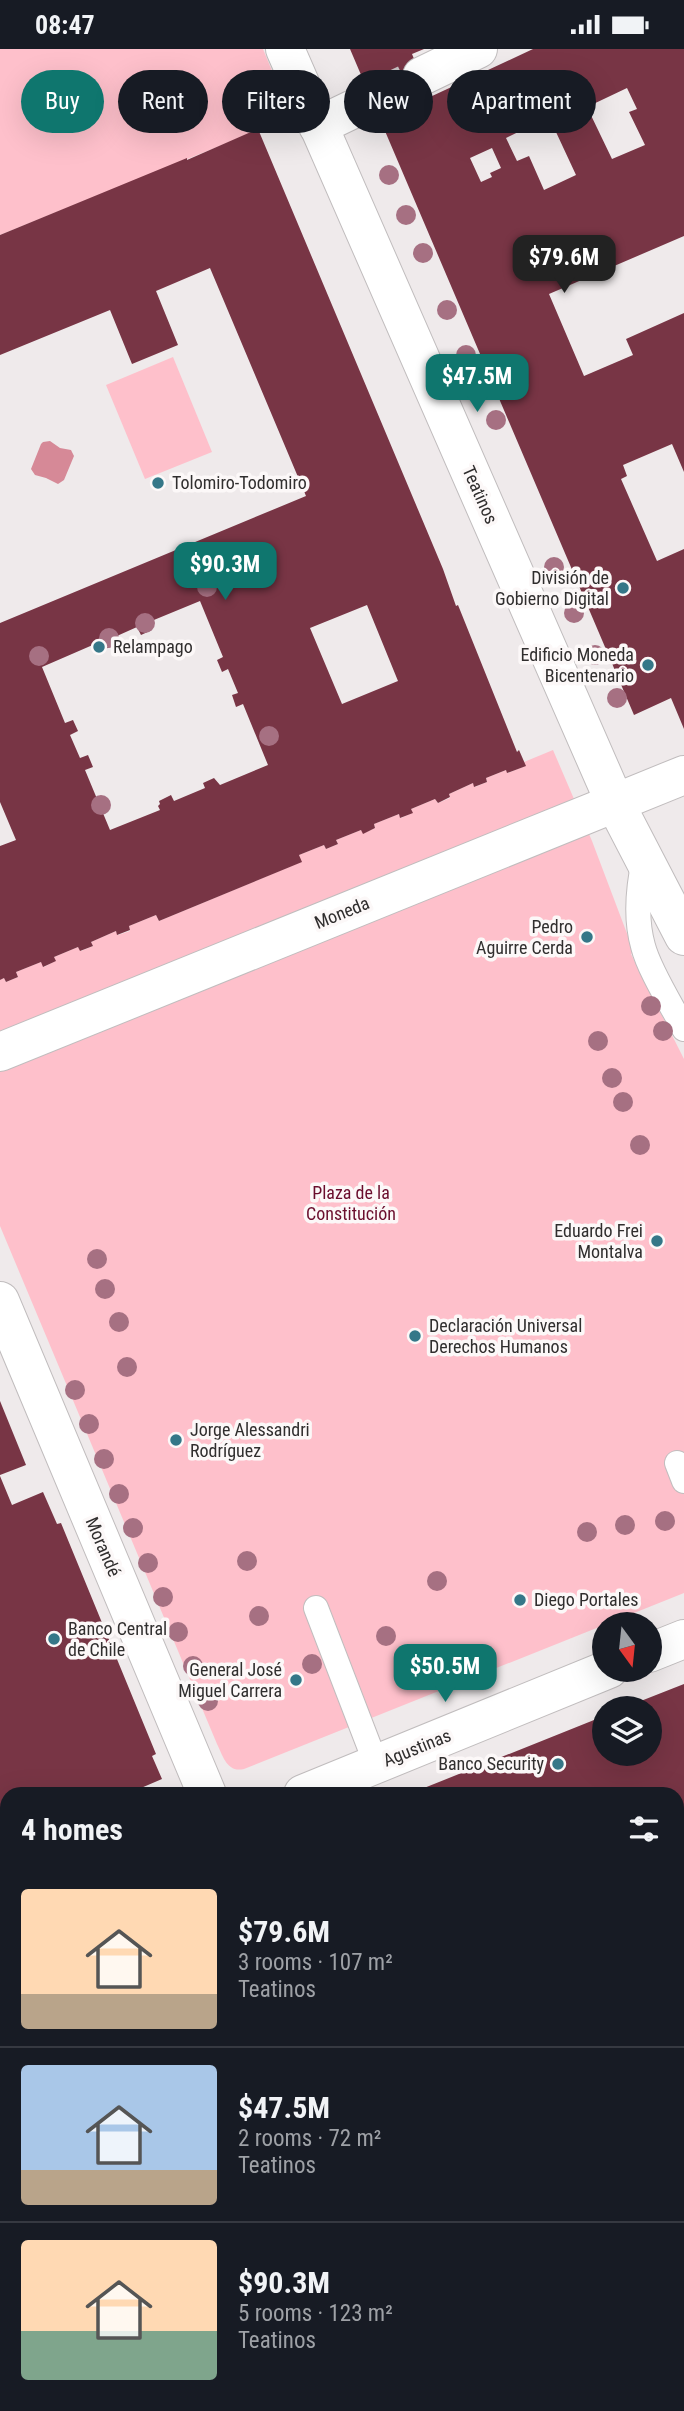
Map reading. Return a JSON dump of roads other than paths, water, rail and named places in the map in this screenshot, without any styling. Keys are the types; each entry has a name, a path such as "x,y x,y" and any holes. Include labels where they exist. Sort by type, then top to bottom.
{"street":[{"name":"Teatinos","path":"285,49 294,70"},
{"path":"433,71 478,49"},
{"name":"Teatinos","path":"321,133 615,803 684,936"},
{"name":"Moneda","path":"0,1052 684,775"},
{"name":"Morandé","path":"0,1301 204,1787"},
{"path":"662,1648 684,1639"},
{"name":"Agustinas","path":"320,1787 592,1676"}],"lane":[{"path":"644,859 638,909 643,949 684,1029"},
{"path":"316,1608 376,1764"}],"place":[{"name":"Tolomiro-Todomiro","path":"158,483"},
{"name":"División de Gobierno Digital","path":"623,588"},
{"name":"Relampago","path":"99,647"},
{"name":"Edificio Moneda Bicentenario","path":"648,665"},
{"name":"Pedro Aguirre Cerda","path":"587,937"},
{"name":"Eduardo Frei Montalva","path":"657,1241"},
{"name":"Declaración Universal Derechos Humanos","path":"415,1336"},
{"name":"Jorge Alessandri Rodríguez","path":"176,1440"},
{"name":"Diego Portales","path":"520,1600"},
{"name":"Banco Central de Chile","path":"54,1639"},
{"name":"General José Miguel Carrera","path":"296,1680"},
{"name":"Banco Security","path":"558,1764"}],"park label":[{"name":"Plaza de la Constitución","path":"351,1204"}]}
